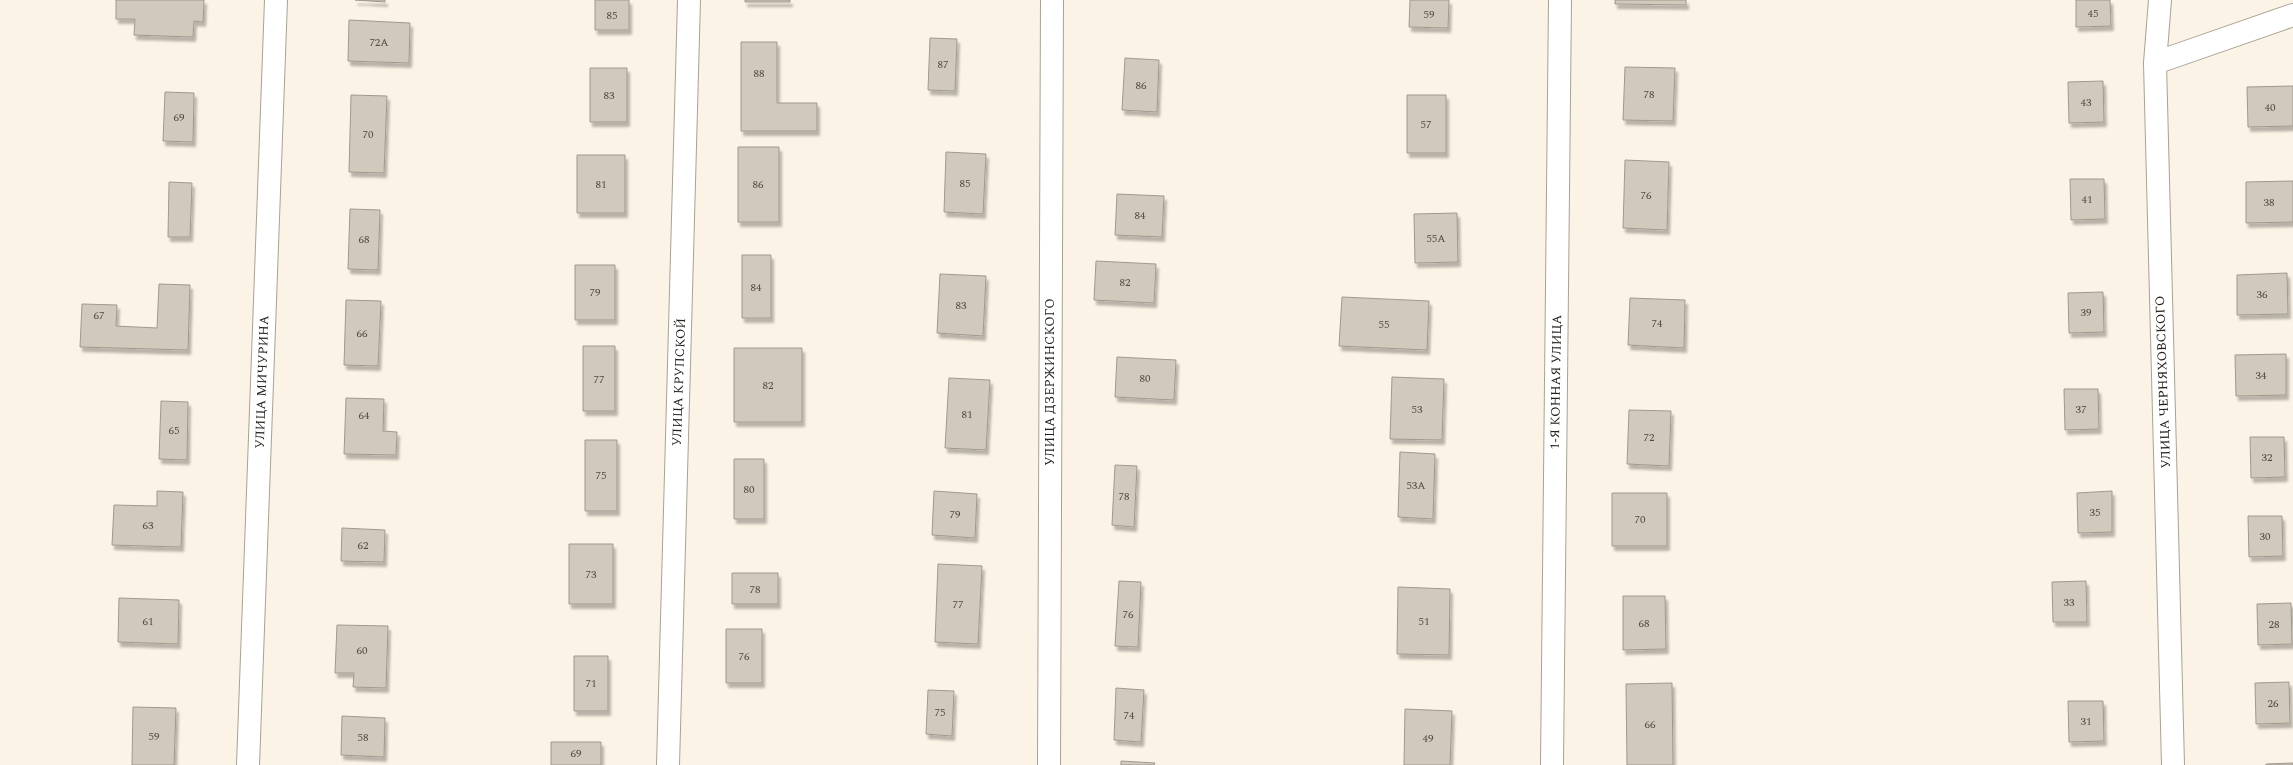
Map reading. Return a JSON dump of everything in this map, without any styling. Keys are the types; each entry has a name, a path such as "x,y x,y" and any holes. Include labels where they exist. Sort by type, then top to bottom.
{"street":[{"name":"УЛИЦА МИЧУРИНА","path":"248,765 276,0"},
{"name":"УЛИЦА КРУПСКОЙ","path":"668,765 689,0"},
{"name":"УЛИЦА ДЗЕРЖИНСКОГО","path":"1049,765 1052,0"},
{"name":"1-Я КОННАЯ УЛИЦА","path":"1552,765 1560,0"},
{"name":"УЛИЦА ЧЕРНЯХОВСКОГО","path":"2160,0 2155,63 2173,765"},
{"path":"2155,63 2293,15"}],"building":[{"path":"116,0 204,0 203,22 194,21 193,37 134,35 135,19 116,19"},
{"path":"355,0 385,0 385,2"},
{"path":"595,0 629,0 629,30 595,30"},
{"path":"745,0 790,0 790,2 745,2"},
{"path":"1410,0 1449,0 1448,28 1409,27"},
{"path":"1615,0 1686,0 1686,5 1615,4"},
{"path":"2076,0 2110,0 2111,26 2076,27"},
{"path":"349,20 410,23 409,63 348,61"},
{"path":"930,38 957,39 955,91 928,90"},
{"path":"741,42 777,42 777,103 817,103 817,131 741,131"},
{"path":"1125,58 1159,60 1157,112 1122,110"},
{"path":"1625,67 1675,68 1673,121 1623,120"},
{"path":"590,68 627,68 627,122 590,122"},
{"path":"2103,81 2104,122 2069,123 2068,82"},
{"path":"2293,86 2293,126 2248,127 2247,87"},
{"path":"165,92 194,93 193,142 163,141"},
{"path":"351,95 387,96 384,173 349,172"},
{"path":"1407,95 1446,95 1446,153 1407,153"},
{"path":"738,147 779,147 779,222 738,222"},
{"path":"946,152 986,154 983,214 944,212"},
{"path":"577,155 625,155 625,213 577,213"},
{"path":"1625,160 1669,162 1667,230 1623,228"},
{"path":"2070,179 2104,179 2105,219 2071,220"},
{"path":"2293,181 2293,222 2246,223 2246,182"},
{"path":"169,182 192,183 190,237 168,237"},
{"path":"1117,194 1164,196 1162,237 1115,235"},
{"path":"350,209 380,210 378,270 348,269"},
{"path":"1457,213 1458,262 1415,263 1414,214"},
{"path":"742,255 771,255 771,318 742,318"},
{"path":"1096,261 1156,264 1154,303 1094,300"},
{"path":"575,265 615,265 615,320 575,320"},
{"path":"2287,273 2288,314 2237,315 2237,275"},
{"path":"940,274 986,276 983,336 937,333"},
{"path":"159,284 190,285 188,350 80,347 82,304 117,305 116,326 157,328"},
{"path":"2103,292 2104,332 2069,333 2068,293"},
{"path":"1342,297 1429,301 1427,350 1339,346"},
{"path":"1630,298 1685,300 1684,348 1628,345"},
{"path":"346,300 381,301 378,366 344,365"},
{"path":"583,346 615,346 615,411 583,411"},
{"path":"734,348 802,348 802,422 734,422"},
{"path":"2286,354 2286,395 2236,396 2235,355"},
{"path":"1117,357 1176,360 1174,400 1115,397"},
{"path":"1392,377 1444,379 1442,440 1390,439"},
{"path":"949,378 990,380 986,450 945,448"},
{"path":"2064,389 2098,389 2099,429 2065,430"},
{"path":"346,398 384,399 383,431 397,432 396,455 344,454"},
{"path":"161,401 188,402 187,460 159,459"},
{"path":"1629,410 1671,411 1669,466 1627,464"},
{"path":"2250,437 2284,437 2285,477 2251,478"},
{"path":"585,440 617,440 617,511 585,511"},
{"path":"1400,452 1435,454 1433,519 1398,517"},
{"path":"734,459 764,459 764,519 734,519"},
{"path":"1115,465 1137,466 1134,527 1112,525"},
{"path":"157,491 183,492 181,547 112,545 114,505 157,506"},
{"path":"934,491 977,494 975,538 932,535"},
{"path":"2112,491 2112,532 2078,533 2077,493"},
{"path":"1612,493 1667,493 1667,546 1612,546"},
{"path":"2248,516 2282,516 2283,556 2249,557"},
{"path":"342,528 385,530 384,562 341,561"},
{"path":"569,544 613,544 613,604 569,604"},
{"path":"938,564 982,566 978,644 935,642"},
{"path":"732,573 778,573 778,604 732,604"},
{"path":"1119,581 1141,582 1138,647 1115,646"},
{"path":"2086,581 2087,622 2053,622 2052,582"},
{"path":"1398,587 1450,589 1449,655 1397,654"},
{"path":"1623,596 1665,596 1666,649 1623,650"},
{"path":"119,598 179,600 178,644 118,642"},
{"path":"2291,603 2292,644 2258,645 2257,604"},
{"path":"337,625 388,626 386,688 353,687 354,673 335,673"},
{"path":"726,629 762,629 762,683 726,683"},
{"path":"574,656 608,656 608,711 574,711"},
{"path":"2289,682 2290,723 2256,724 2255,683"},
{"path":"1672,683 1673,765 1627,765 1626,684"},
{"path":"1116,688 1144,690 1141,742 1114,740"},
{"path":"928,690 954,691 952,736 926,734"},
{"path":"2068,701 2103,701 2104,741 2069,742"},
{"path":"133,707 176,708 174,765 132,765"},
{"path":"1405,709 1452,711 1450,765 1404,765"},
{"path":"342,716 385,718 384,757 341,755"},
{"path":"551,742 601,742 601,765 551,765"},
{"path":"1121,761 1155,763 1154,765 1121,765"},
{"path":"2293,763 2293,765 2266,765 2266,764"}]}
